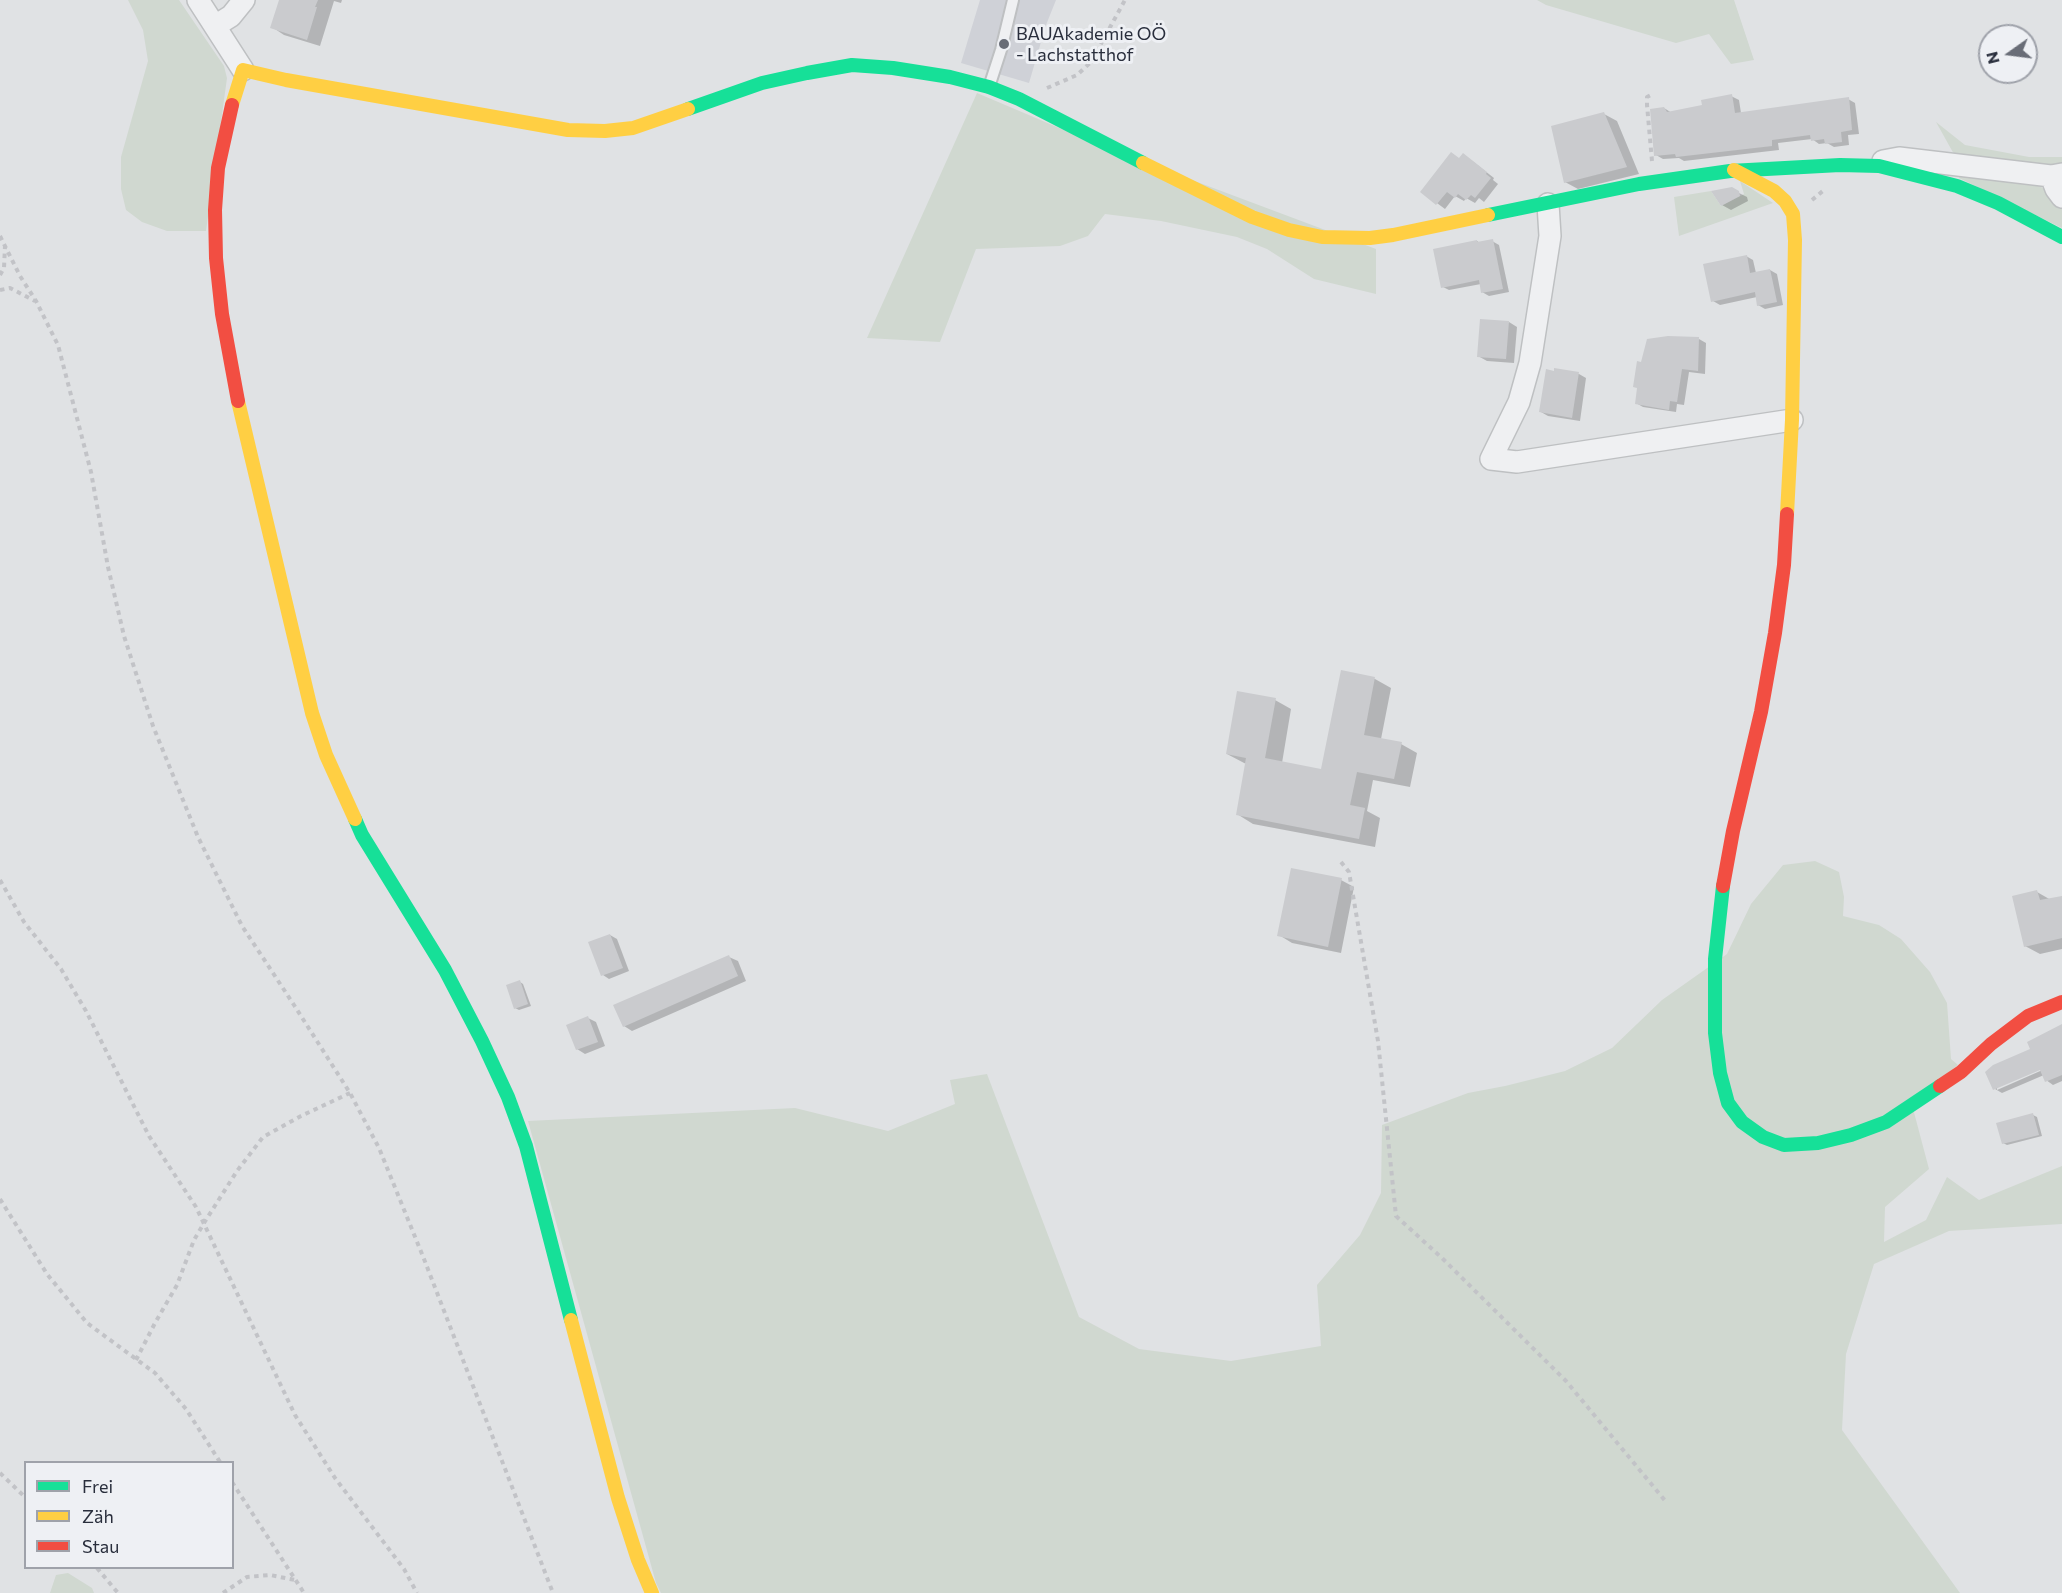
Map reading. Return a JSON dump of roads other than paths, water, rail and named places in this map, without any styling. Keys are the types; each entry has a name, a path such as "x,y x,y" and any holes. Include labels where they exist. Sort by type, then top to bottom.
{"street":[{"path":"198,0 243,70 286,80 568,130 605,131 633,128 762,83 852,65 927,73 989,87 1019,99 1215,200 1289,230 1322,237 1370,238 1393,235 1639,184 1734,170 1840,165 1879,166 1957,186 1998,203 2062,237"},
{"path":"215,26 231,16 244,0"},
{"path":"243,70 228,117 218,168 214,210 218,281 231,370 312,713 326,755 362,835 445,970 508,1096 526,1146 618,1498 651,1593"},
{"path":"1879,166 1890,159 1899,158 2057,175 2056,189 2062,197"},
{"path":"1734,170 1774,191 1785,201 1793,214 1794,225 1792,420 1784,565 1761,712 1732,831 1715,959 1714,1033 1720,1073 1728,1103 1742,1122 1763,1137 1784,1144 1818,1143 1851,1135 1886,1122 1910,1108 1961,1072 1991,1044 2028,1016 2062,1002"},
{"path":"1548,204 1550,236 1530,363 1519,402 1491,459 1517,462 1792,420"}],"lane":[{"path":"989,87 1013,0"}],"place":[{"name":"BAUAkademie OÖ - Lachstatthof","path":"1004,44"}]}
